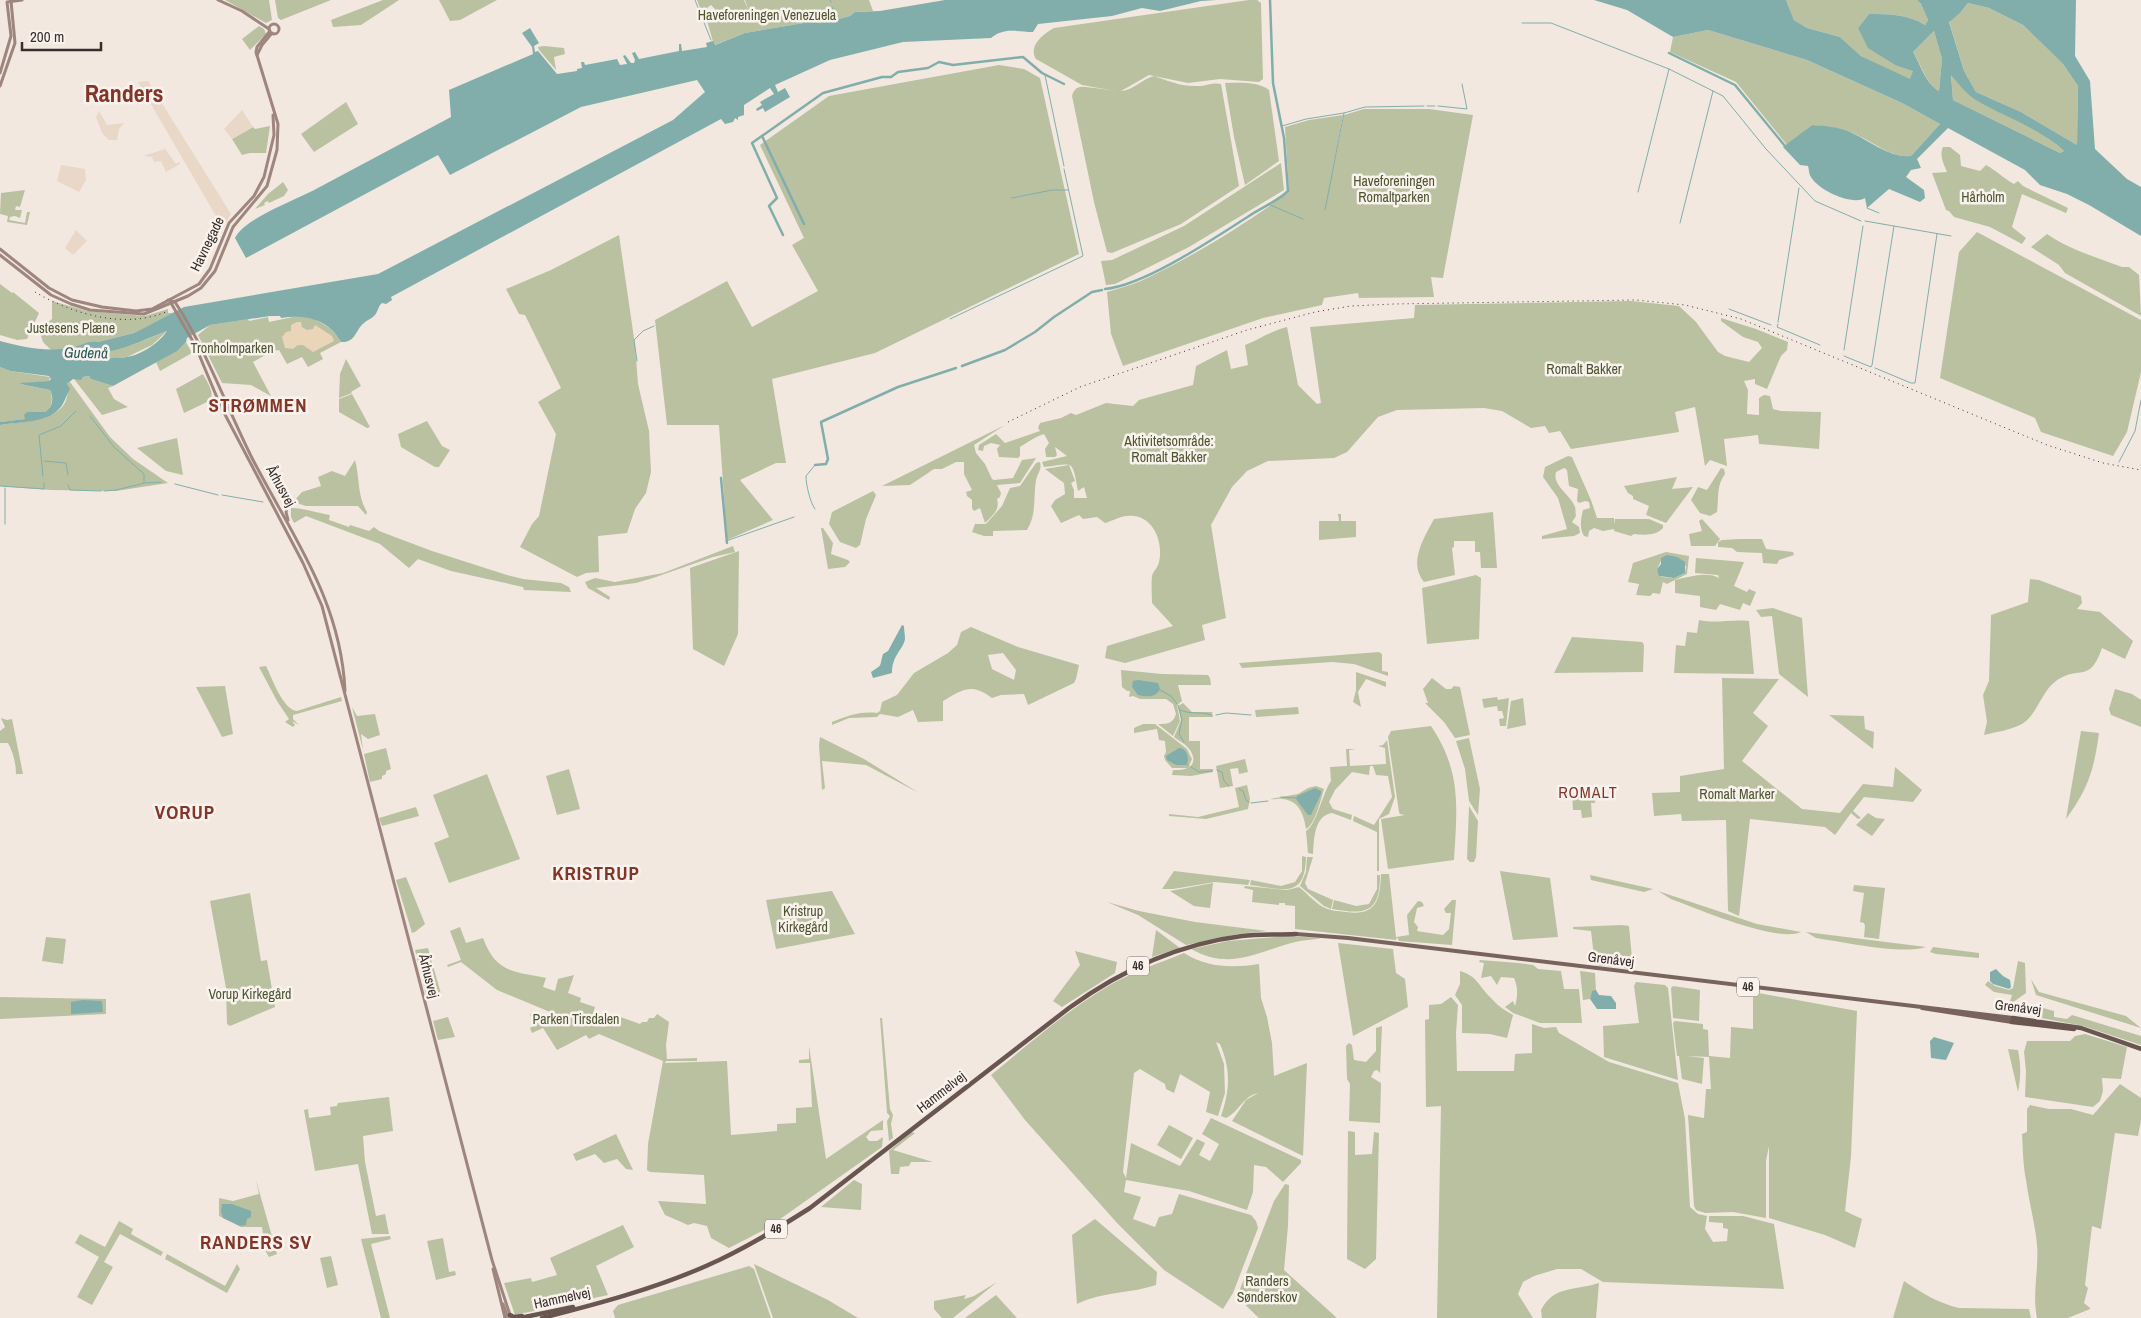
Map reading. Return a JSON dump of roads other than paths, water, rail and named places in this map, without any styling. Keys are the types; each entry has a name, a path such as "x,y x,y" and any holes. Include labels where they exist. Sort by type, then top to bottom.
{"highway":[{"name":"Hammelvej","path":"542,1318 665,1282 708,1265 757,1240 810,1208 1069,1008 1110,980 1153,960 1190,947 1241,936 1296,934"},
{"name":"Grenåvej","path":"2013,1020 2110,1036 2141,1049"},
{"name":"Hammelvej","path":"520,1318 609,1299"},
{"path":"509,1317 558,1310"},
{"path":"528,1318 558,1310"}],"main road":[{"path":"9,2 22,0"},
{"path":"218,0 242,11 270,30 256,56 270,102"},
{"path":"0,73 11,36 9,2"},
{"path":"0,86 15,43 9,2"},
{"name":"Havnegade","path":"172,302 199,284 210,269 229,223 260,188 269,159 274,130 270,102"},
{"name":"Havnegade","path":"172,302 195,293 208,280 215,271 230,232 266,186 278,142 278,128 270,102"},
{"path":"0,249 49,288 66,298 85,304 143,311 172,302"},
{"path":"0,255 46,292 77,306 138,315 172,302"},
{"name":"Århusvej","path":"172,302 180,309 194,334 253,459 310,561 329,610 340,651 346,697"},
{"name":"Århusvej","path":"172,302 190,336 243,451 315,587 329,629 492,1260 509,1317"},
{"path":"288,503 286,512 293,532"},
{"name":"Grenåvej","path":"1296,934 1348,938 2013,1020"},
{"name":"Århusvej","path":"492,1260 497,1287 509,1317"}],"water":[{"name":"Gudenå","path":"945,0 1217,0 1201,1 1160,11 1142,8 1112,16 1038,24 1033,32 1006,31 991,38 903,42 830,60 775,85 778,92 785,88 790,97 765,112 763,108 757,111 756,109 762,105 760,102 774,94 770,88 744,105 744,115 738,117 738,120 735,118 733,122 725,124 721,119 391,297 392,300 386,304 382,303 374,316 361,326 355,336 346,342 341,342 336,334 323,323 299,317 281,318 280,316 270,316 210,325 187,338 186,342 177,351 113,386 91,379 89,376 83,377 81,380 73,379 67,384 70,389 63,404 54,414 40,419 0,425 0,422 25,419 24,415 27,412 45,412 50,408 52,396 50,390 20,384 49,381 51,379 49,376 10,371 0,367 0,341 43,349 73,347 88,342 98,342 134,333 184,307 378,274 673,120 705,92 697,80 581,107 450,175 438,155 246,258 235,238 249,223 451,117 449,90 533,54 532,47 522,33 530,28 539,43 534,46 535,52 538,51 557,74 577,71 577,69 582,68 581,62 584,62 585,65 617,59 620,65 627,64 623,56 625,55 631,63 634,63 635,60 632,53 635,52 639,59 679,51 679,44 681,44 682,51 707,47 706,43 713,41 715,45 745,33 810,22 824,23 850,16 855,12 880,11","holes":["167,331 149,348 138,354 99,360 87,359 91,354 126,347"]},
{"path":"1594,0 1786,0 1794,20 1807,28 1840,37 1861,56 1910,79 1913,71 1897,66 1868,48 1858,28 1869,14 1905,17 1925,25 1928,20 1921,4 1917,0 2076,0 2075,56 2090,81 2095,149 2127,179 2141,187 2141,236 2089,205 2067,194 2040,185 2025,170 1948,128 1917,159 1921,168 1911,170 1906,177 1924,190 1925,198 1920,202 1889,189 1867,208 1865,198 1852,200 1836,195 1815,182 1810,176 1808,166 1800,165 1783,147 1812,125 1845,130 1879,148 1903,156 1911,156 1940,124 1902,103 1807,60 1708,30 1673,37 1627,10","holes":["1968,3 1989,8 2023,25 2063,64 2078,86 2077,145 2021,112 1976,92 1964,71 1949,22","1934,31 1942,59 1939,91 1927,79 1913,52","1951,75 1972,98 2044,135 2064,151 2060,153 1953,100"]},
{"path":"1667,555 1677,557 1685,562 1685,573 1674,578 1659,576 1657,569 1661,564 1661,558"},
{"path":"902,625 904,626 905,639 892,667 892,673 873,678 871,672 880,665 883,654 888,651"},
{"path":"1133,681 1158,683 1160,689 1153,695 1138,695 1132,687"},
{"path":"1179,748 1183,749 1187,754 1188,761 1186,765 1176,765 1167,760 1166,756"},
{"path":"1315,788 1321,791 1321,794 1311,815 1308,815 1296,799 1297,796"},
{"path":"1996,969 2010,980 2011,987 2009,989 1993,984 1990,981 1990,972"},
{"path":"1596,990 1599,995 1611,996 1616,1003 1616,1009 1597,1009 1590,999 1592,991"},
{"path":"83,1000 102,1001 103,1012 71,1014 71,1002"},
{"path":"1934,1037 1954,1043 1946,1060 1931,1058 1930,1041"},
{"path":"222,1204 232,1204 251,1211 251,1217 247,1219 246,1225 240,1226 223,1218"}],"waterway":[{"path":"695,0 711,40"},
{"path":"1105,289 1121,286 1139,279 1178,260 1288,191 1284,138 1273,83 1270,0"},
{"path":"832,7 837,20"},
{"path":"1522,23 1551,23 1669,69 1723,96 1766,149 1815,201 1861,221"},
{"path":"1669,53 1735,85 1785,146"},
{"path":"783,235 769,206 777,198 752,143 823,93 882,77 891,77 898,72 928,68 939,62 953,65 1023,57 1042,73 1064,84"},
{"path":"1638,192 1669,69"},
{"path":"1045,75 1064,166"},
{"path":"1438,106 1467,109 1462,84"},
{"path":"1680,223 1713,91"},
{"path":"1282,126 1365,107 1424,106"},
{"path":"1427,106 1435,106"},
{"path":"1325,210 1344,113"},
{"path":"762,136 804,224"},
{"path":"950,319 1083,256 1064,169"},
{"path":"1778,322 1799,188"},
{"path":"1012,198 1052,190 1068,190"},
{"path":"1268,204 1303,219"},
{"path":"1867,208 1879,213"},
{"path":"1865,221 1951,236"},
{"path":"1844,350 1863,226"},
{"path":"1844,356 1871,367 1872,365 1894,226"},
{"path":"1875,368 1915,383 1937,234"},
{"path":"962,366 1005,350 1035,332 1092,292 1102,290"},
{"path":"1729,309 1771,325"},
{"path":"1778,324 1777,327 1820,345"},
{"path":"637,361 634,340 643,331 654,326"},
{"path":"815,465 826,464 828,459 821,422 898,387 956,368"},
{"path":"2119,462 2135,431 2141,400"},
{"path":"43,476 39,435 61,426 76,411"},
{"path":"90,416 114,447 144,474 144,483 104,491"},
{"path":"44,461 66,463 68,475"},
{"path":"815,465 806,476 811,502 815,509"},
{"path":"721,478 727,543"},
{"path":"145,483 161,482"},
{"path":"0,486 44,489 44,483"},
{"path":"175,484 218,495"},
{"path":"68,485 70,490 101,491"},
{"path":"5,488 5,524"},
{"path":"222,495 263,502"},
{"path":"726,541 794,517"},
{"path":"1160,690 1171,696 1177,704"},
{"path":"1178,705 1182,720 1179,734 1184,742"},
{"path":"1180,710 1211,715"},
{"path":"1216,715 1226,713 1251,715"},
{"path":"1191,767 1199,772 1212,771"},
{"path":"1217,770 1222,772 1224,781 1229,786"},
{"path":"1239,789 1243,791 1246,800 1249,802"},
{"path":"1281,797 1296,798"},
{"path":"1251,803 1268,801"}],"railway":[{"path":"35,292 65,307 100,317 135,319 152,317 168,311"},
{"path":"1008,422 1080,387 1247,330 1315,312 1351,306 1394,304 1636,300 1685,305 1741,319 2047,445 2103,463 2141,470"}],"district":[{"name":"Randers","path":"124,94"},
{"name":"STRØMMEN","path":"258,405"},
{"name":"ROMALT","path":"1588,792"},
{"name":"VORUP","path":"185,812"},
{"name":"KRISTRUP","path":"596,873"},
{"name":"RANDERS SV","path":"256,1242"}],"park label":[{"name":"Haveforeningen Venezuela","path":"767,15"},
{"name":"Haveforeningen Romaltparken","path":"1394,190"},
{"name":"Hårholm","path":"1983,197"},
{"name":"Justesens Plæne","path":"71,328"},
{"name":"Tronholmparken","path":"232,348"},
{"name":"Romalt Bakker","path":"1584,369"},
{"name":"Aktivitetsområde: Romalt Bakker","path":"1169,450"},
{"name":"Romalt Marker","path":"1737,794"},
{"name":"Kristrup Kirkegård","path":"803,920"},
{"name":"Vorup Kirkegård","path":"250,994"},
{"name":"Parken Tirsdalen","path":"576,1019"},
{"name":"Randers Sønderskov","path":"1267,1289"}]}
